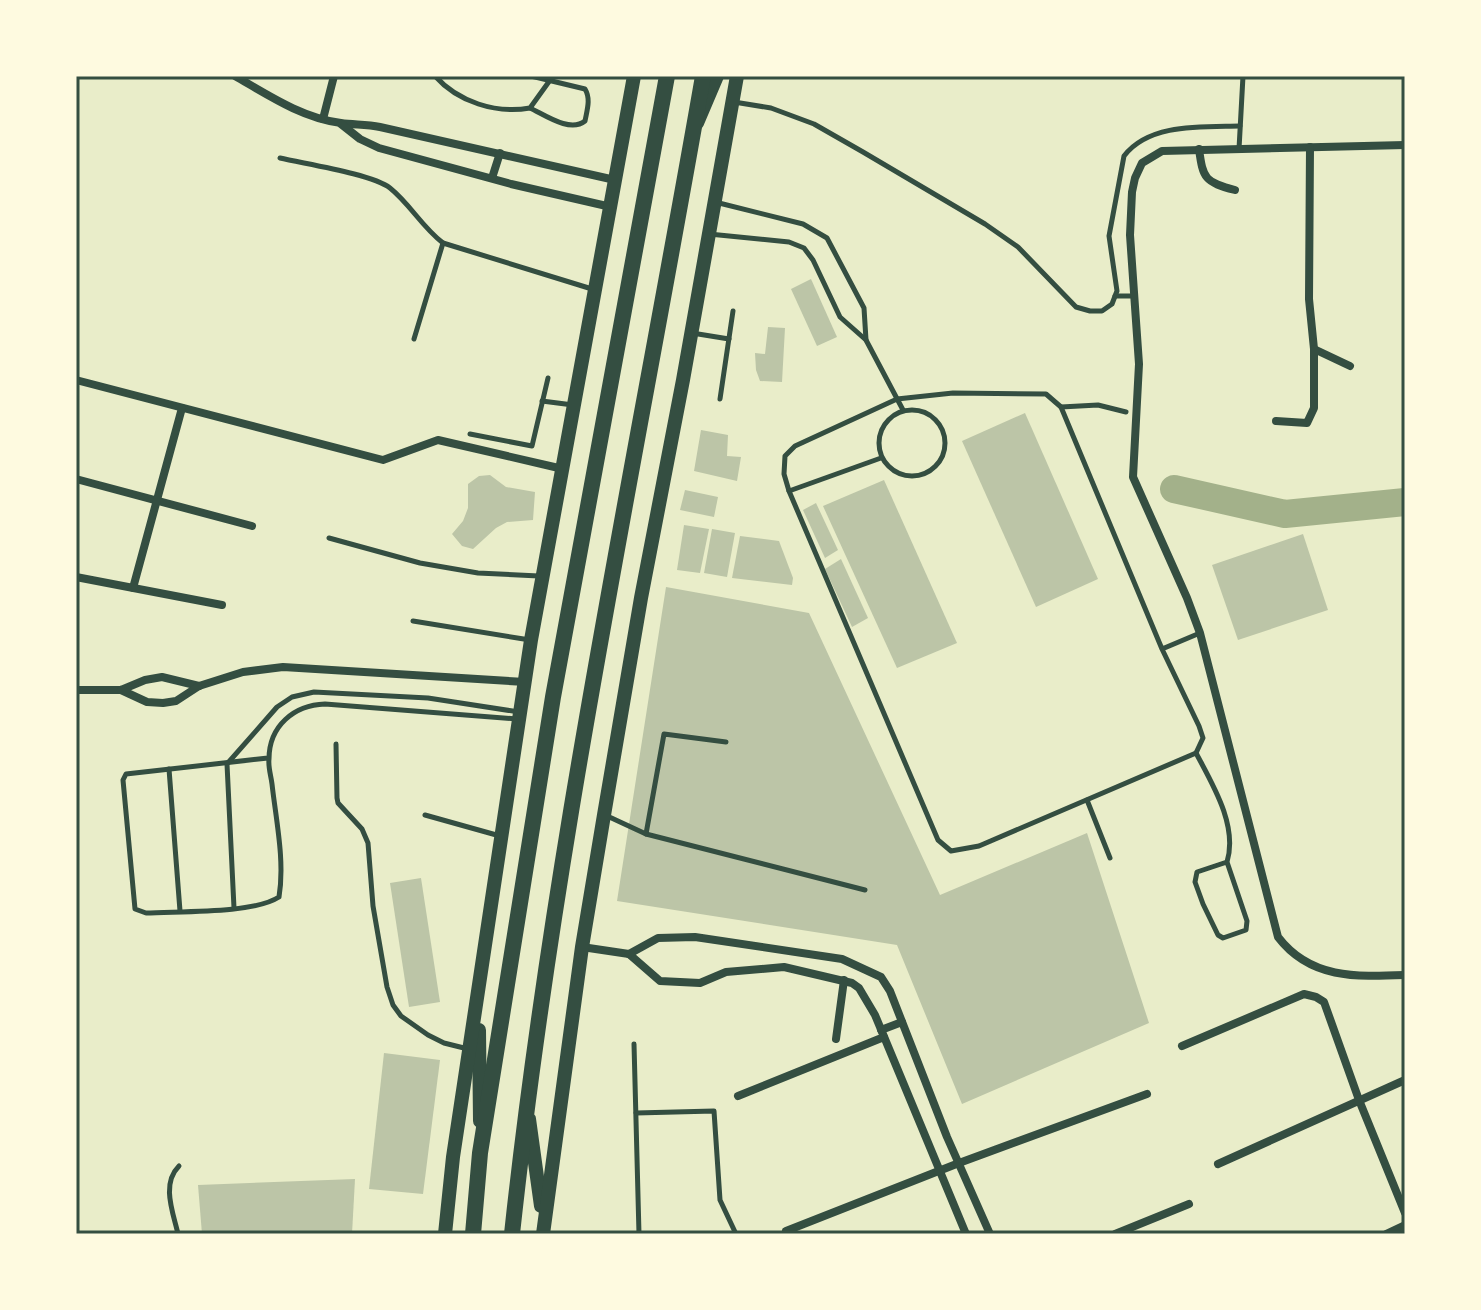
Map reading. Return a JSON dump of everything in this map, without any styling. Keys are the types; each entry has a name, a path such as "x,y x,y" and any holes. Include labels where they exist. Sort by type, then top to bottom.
{"main road":[{"path":"445,1234 453,1157 531,640 611,207 610,179 634,76"},
{"path":"473,1234 480,1153 553,697 667,76"},
{"path":"512,1234 527,1099 586,732 703,76"},
{"path":"694,131 717,76"},
{"path":"543,1230 582,947 604,815 737,76"},
{"path":"479,990 480,1153"},
{"path":"527,1099 543,1230"}],"street":[{"path":"235,76 283,104 323,119 362,123 610,179"},
{"path":"323,119 334,76"},
{"path":"341,123 360,139 379,148 611,207"},
{"path":"1405,145 1162,151 1138,169 1132,192 1130,235 1139,364 1133,477 1200,633 1278,937 1290,953 1331,972 1405,975"},
{"path":"1276,421 1300,424 1307,423 1311,417 1314,349 1309,299 1310,147"},
{"path":"1199,149 1202,173 1207,179 1235,190"},
{"path":"492,178 500,153"},
{"path":"1314,349 1350,366"},
{"path":"76,380 383,460 438,440 563,469"},
{"path":"133,588 182,408"},
{"path":"76,479 252,526"},
{"path":"76,577 222,605"},
{"path":"121,690 147,702 163,703 176,701 199,686 243,672 283,667 525,682"},
{"path":"76,690 121,690 162,677 199,686"},
{"path":"629,954 658,938 695,937 842,959 881,977 890,991 990,1234"},
{"path":"582,947 629,954 660,981 700,983 726,972 784,967 844,980 859,988 882,1034 966,1234"},
{"path":"836,1039 844,980"},
{"path":"1182,1046 1304,994 1324,1002 1359,1100 1405,1213"},
{"path":"738,1096 882,1034 902,1022"},
{"path":"1218,1164 1405,1080"},
{"path":"786,1231 1147,1094"},
{"path":"1115,1234 1189,1204"},
{"path":"1386,1234 1405,1225"}],"lane":[{"path":"435,76 460,96 482,105 503,110 530,108 571,126 585,121 589,95 585,89 551,78 531,76"},
{"path":"1239,149 1243,76"},
{"path":"530,108 551,78"},
{"path":"732,102 771,108 814,124 985,224 1018,247 1076,307 1090,311 1102,311 1112,304 1115,296 1109,236 1124,156 1143,140 1159,132 1240,126"},
{"path":"280,158 382,183 404,202 428,232 443,243 595,291"},
{"path":"714,202 803,224 827,238 864,308 866,340"},
{"path":"708,234 789,242 804,248 813,260 840,317 866,340 903,410"},
{"path":"414,339 443,243"},
{"path":"1115,296 1133,296"},
{"path":"720,399 733,311"},
{"path":"691,333 729,339"},
{"path":"470,434 532,446 548,378"},
{"path":"1031,392 1046,394 1061,407 1162,649 1203,738 1196,753 979,846 951,851 938,840 789,491 783,464 789,450 897,399 953,393 1031,392"},
{"path":"542,401 574,405"},
{"path":"1061,407 1098,405 1126,412"},
{"path":"903,410 922,411 938,421 946,439 943,457 931,472 913,477 894,472 881,458 879,435 892,416 903,410"},
{"path":"789,491 881,458"},
{"path":"329,538 435,566 478,573 543,576"},
{"path":"413,621 531,640"},
{"path":"1162,649 1200,633"},
{"path":"234,908 227,764 271,713 292,697 314,692 378,695 486,706 520,716"},
{"path":"377,707 378,695"},
{"path":"268,758 129,773 123,780 135,909 146,913 234,908 269,904 279,897 277,836 268,758 279,727 288,715 309,705 520,716"},
{"path":"485,716 486,706"},
{"path":"646,834 664,734 726,742"},
{"path":"336,744 338,803 362,829 368,843 373,906 393,1005 401,1016 428,1035 444,1043 469,1049"},
{"path":"1196,753 1224,815 1232,847 1227,862 1247,921 1246,930 1223,938 1218,935 1195,882 1197,872 1227,862"},
{"path":"169,769 180,911"},
{"path":"1087,800 1110,858"},
{"path":"425,815 500,836"},
{"path":"604,815 646,834 865,890"},
{"path":"634,1044 639,1234"},
{"path":"636,1113 714,1111 720,1200 736,1234"},
{"path":"178,1234 169,1192 171,1175 179,1166"}],"building":[{"path":"811,279 837,337 817,346 791,289"},
{"path":"768,327 785,328 782,382 760,381 756,370 755,353 765,354"},
{"path":"1025,413 1098,579 1036,607 962,441"},
{"path":"701,430 728,435 727,456 741,457 737,481 694,471"},
{"path":"490,475 506,487 535,492 533,520 507,522 473,549 462,546 452,534 463,521 468,508 468,484 479,476"},
{"path":"884,480 957,643 897,668 823,506"},
{"path":"685,490 718,497 714,517 680,510"},
{"path":"816,503 838,550 825,558 803,510"},
{"path":"684,525 709,529 700,573 677,570"},
{"path":"712,529 735,533 727,577 704,573"},
{"path":"1303,534 1328,610 1238,640 1212,565"},
{"path":"740,536 779,541 793,578 792,585 732,578"},
{"path":"841,559 868,618 852,627 825,569"},
{"path":"666,587 809,613 940,895 1087,833 1149,1023 962,1104 897,945 617,901"},
{"path":"421,878 440,1002 409,1007 390,883"},
{"path":"384,1053 440,1060 423,1194 369,1189"},
{"path":"355,1179 352,1234 202,1234 198,1185"}],"waterway":[{"path":"1174,489 1285,514 1405,502"}]}
